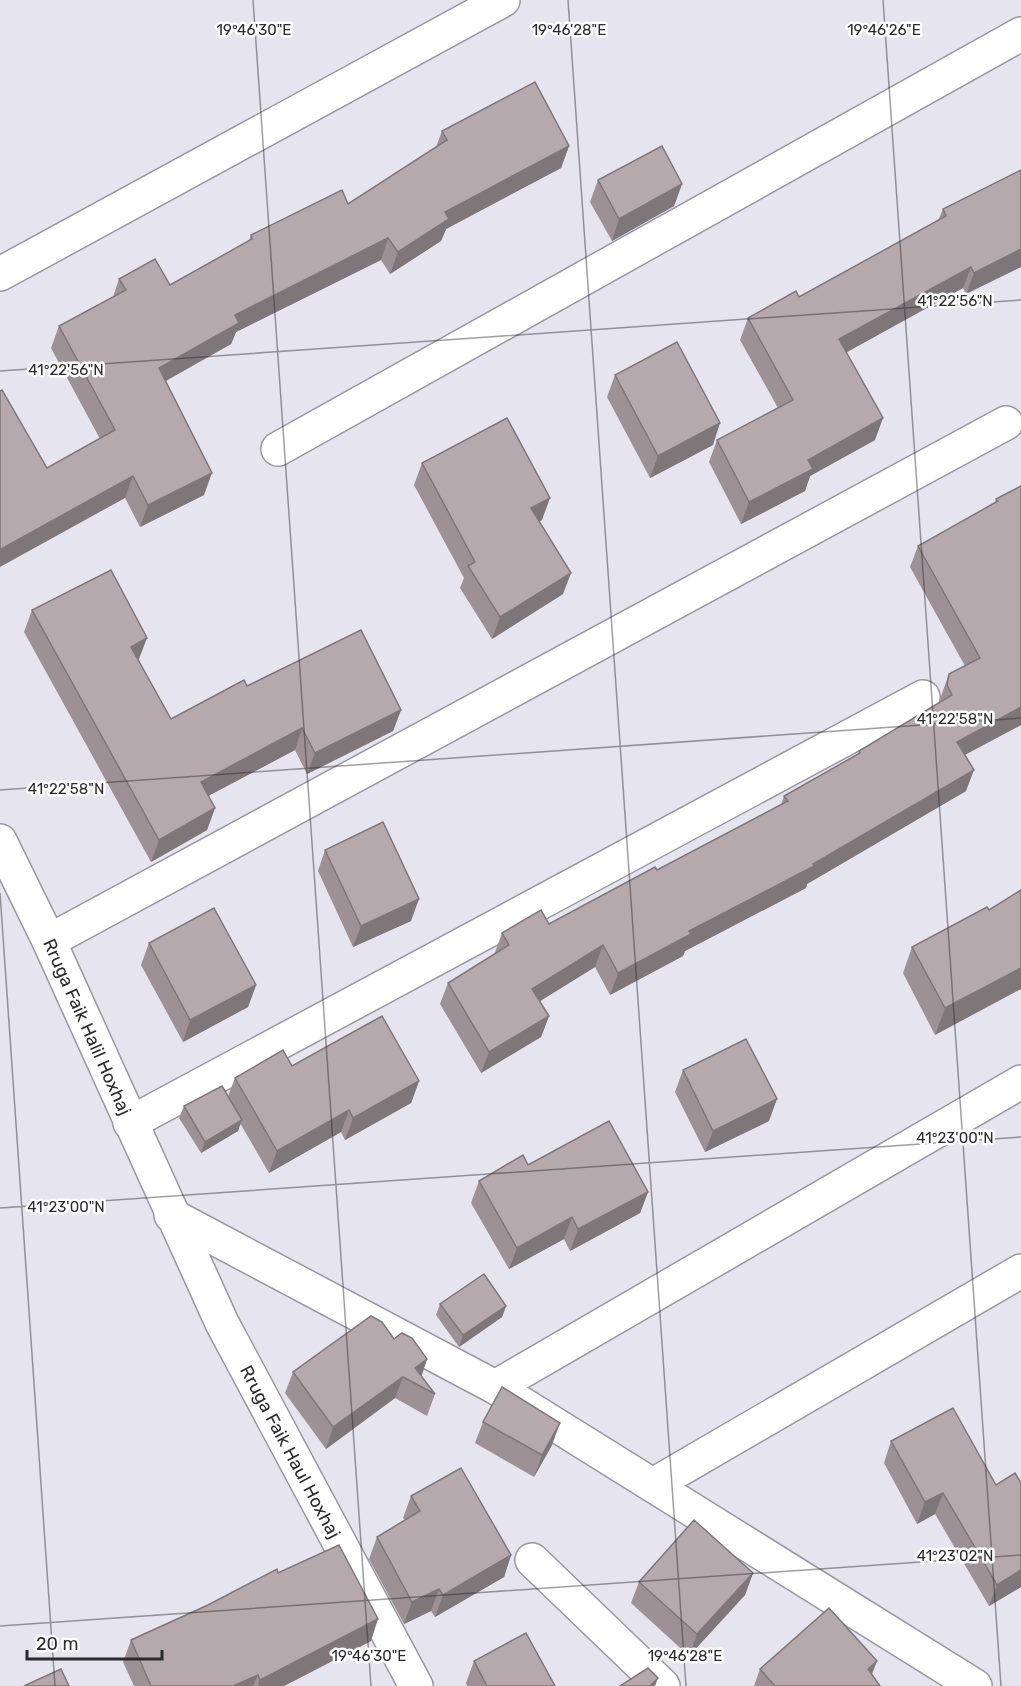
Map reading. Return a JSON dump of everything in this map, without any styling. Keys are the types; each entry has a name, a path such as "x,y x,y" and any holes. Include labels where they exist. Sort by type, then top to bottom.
{"street":[{"path":"0,274 503,0"},
{"path":"278,449 1021,34"},
{"path":"49,941 1006,423"},
{"path":"130,1122 922,697"},
{"name":"Rruga Faik Halil Hoxhaj","path":"4,860 49,941 171,1215"},
{"path":"495,1387 1021,1082"},
{"path":"171,1215 495,1387 975,1686"},
{"name":"Rruga Faik Haul Hoxhaj","path":"171,1215 222,1323 416,1686"},
{"path":"653,1485 1021,1271"},
{"path":"532,1560 663,1686"}],"building":[{"path":"535,82 569,146 445,212 449,219 398,252 388,238 235,315 239,323 159,368 212,473 148,505 133,476 1,549 0,552 0,391 2,390 47,468 115,430 59,326 126,290 119,279 155,259 170,285 252,239 251,235 342,190 348,204 447,140 442,131"},
{"path":"662,146 682,184 619,219 598,180"},
{"path":"1021,170 1021,249 974,273 971,267 839,339 883,418 808,460 813,469 749,502 717,440 793,400 748,318 796,291 799,297 946,216 943,209"},
{"path":"677,342 720,423 658,456 615,375"},
{"path":"507,418 550,498 531,508 571,573 500,617 468,566 475,562 422,463"},
{"path":"1021,486 1021,707 957,742 974,770 813,864 814,866 689,931 691,934 618,973 603,945 532,989 549,1016 489,1052 448,983 509,945 502,933 541,910 549,924 655,867 657,870 788,801 784,796 860,753 859,751 952,695 947,685 949,674 980,658 918,546"},
{"path":"111,570 147,638 131,647 171,719 244,680 247,686 361,630 401,710 315,753 302,728 201,782 215,808 159,840 32,610"},
{"path":"383,822 419,899 361,926 325,850"},
{"path":"1021,890 1021,968 945,1008 912,947 987,907 989,910"},
{"path":"214,908 256,985 190,1020 149,943"},
{"path":"382,1016 419,1081 353,1118 349,1110 277,1151 235,1078 283,1050 292,1066"},
{"path":"746,1039 777,1099 713,1131 683,1070"},
{"path":"222,1086 242,1120 205,1142 184,1106"},
{"path":"609,1121 648,1192 578,1229 572,1217 517,1248 479,1181 523,1155 528,1165"},
{"path":"484,1274 506,1306 463,1335 440,1304"},
{"path":"371,1316 382,1322 394,1339 402,1333 412,1338 427,1359 415,1368 435,1394 403,1377 333,1427 293,1372"},
{"path":"502,1387 560,1423 542,1455 483,1422"},
{"path":"953,1408 996,1485 1015,1473 1021,1483 1021,1570 997,1585 943,1493 925,1502 891,1441"},
{"path":"461,1468 511,1555 443,1595 439,1589 412,1602 377,1537 420,1511 411,1496"},
{"path":"694,1520 753,1573 697,1634 639,1582"},
{"path":"339,1545 378,1619 260,1680 258,1675 233,1686 151,1686 131,1640 208,1605 277,1569 278,1573"},
{"path":"829,1608 877,1661 868,1669 880,1686 775,1686 760,1669"},
{"path":"526,1633 555,1686 487,1686 474,1661"},
{"path":"648,1668 658,1678 650,1686 620,1686"},
{"path":"61,1669 69,1686 24,1686"}]}
